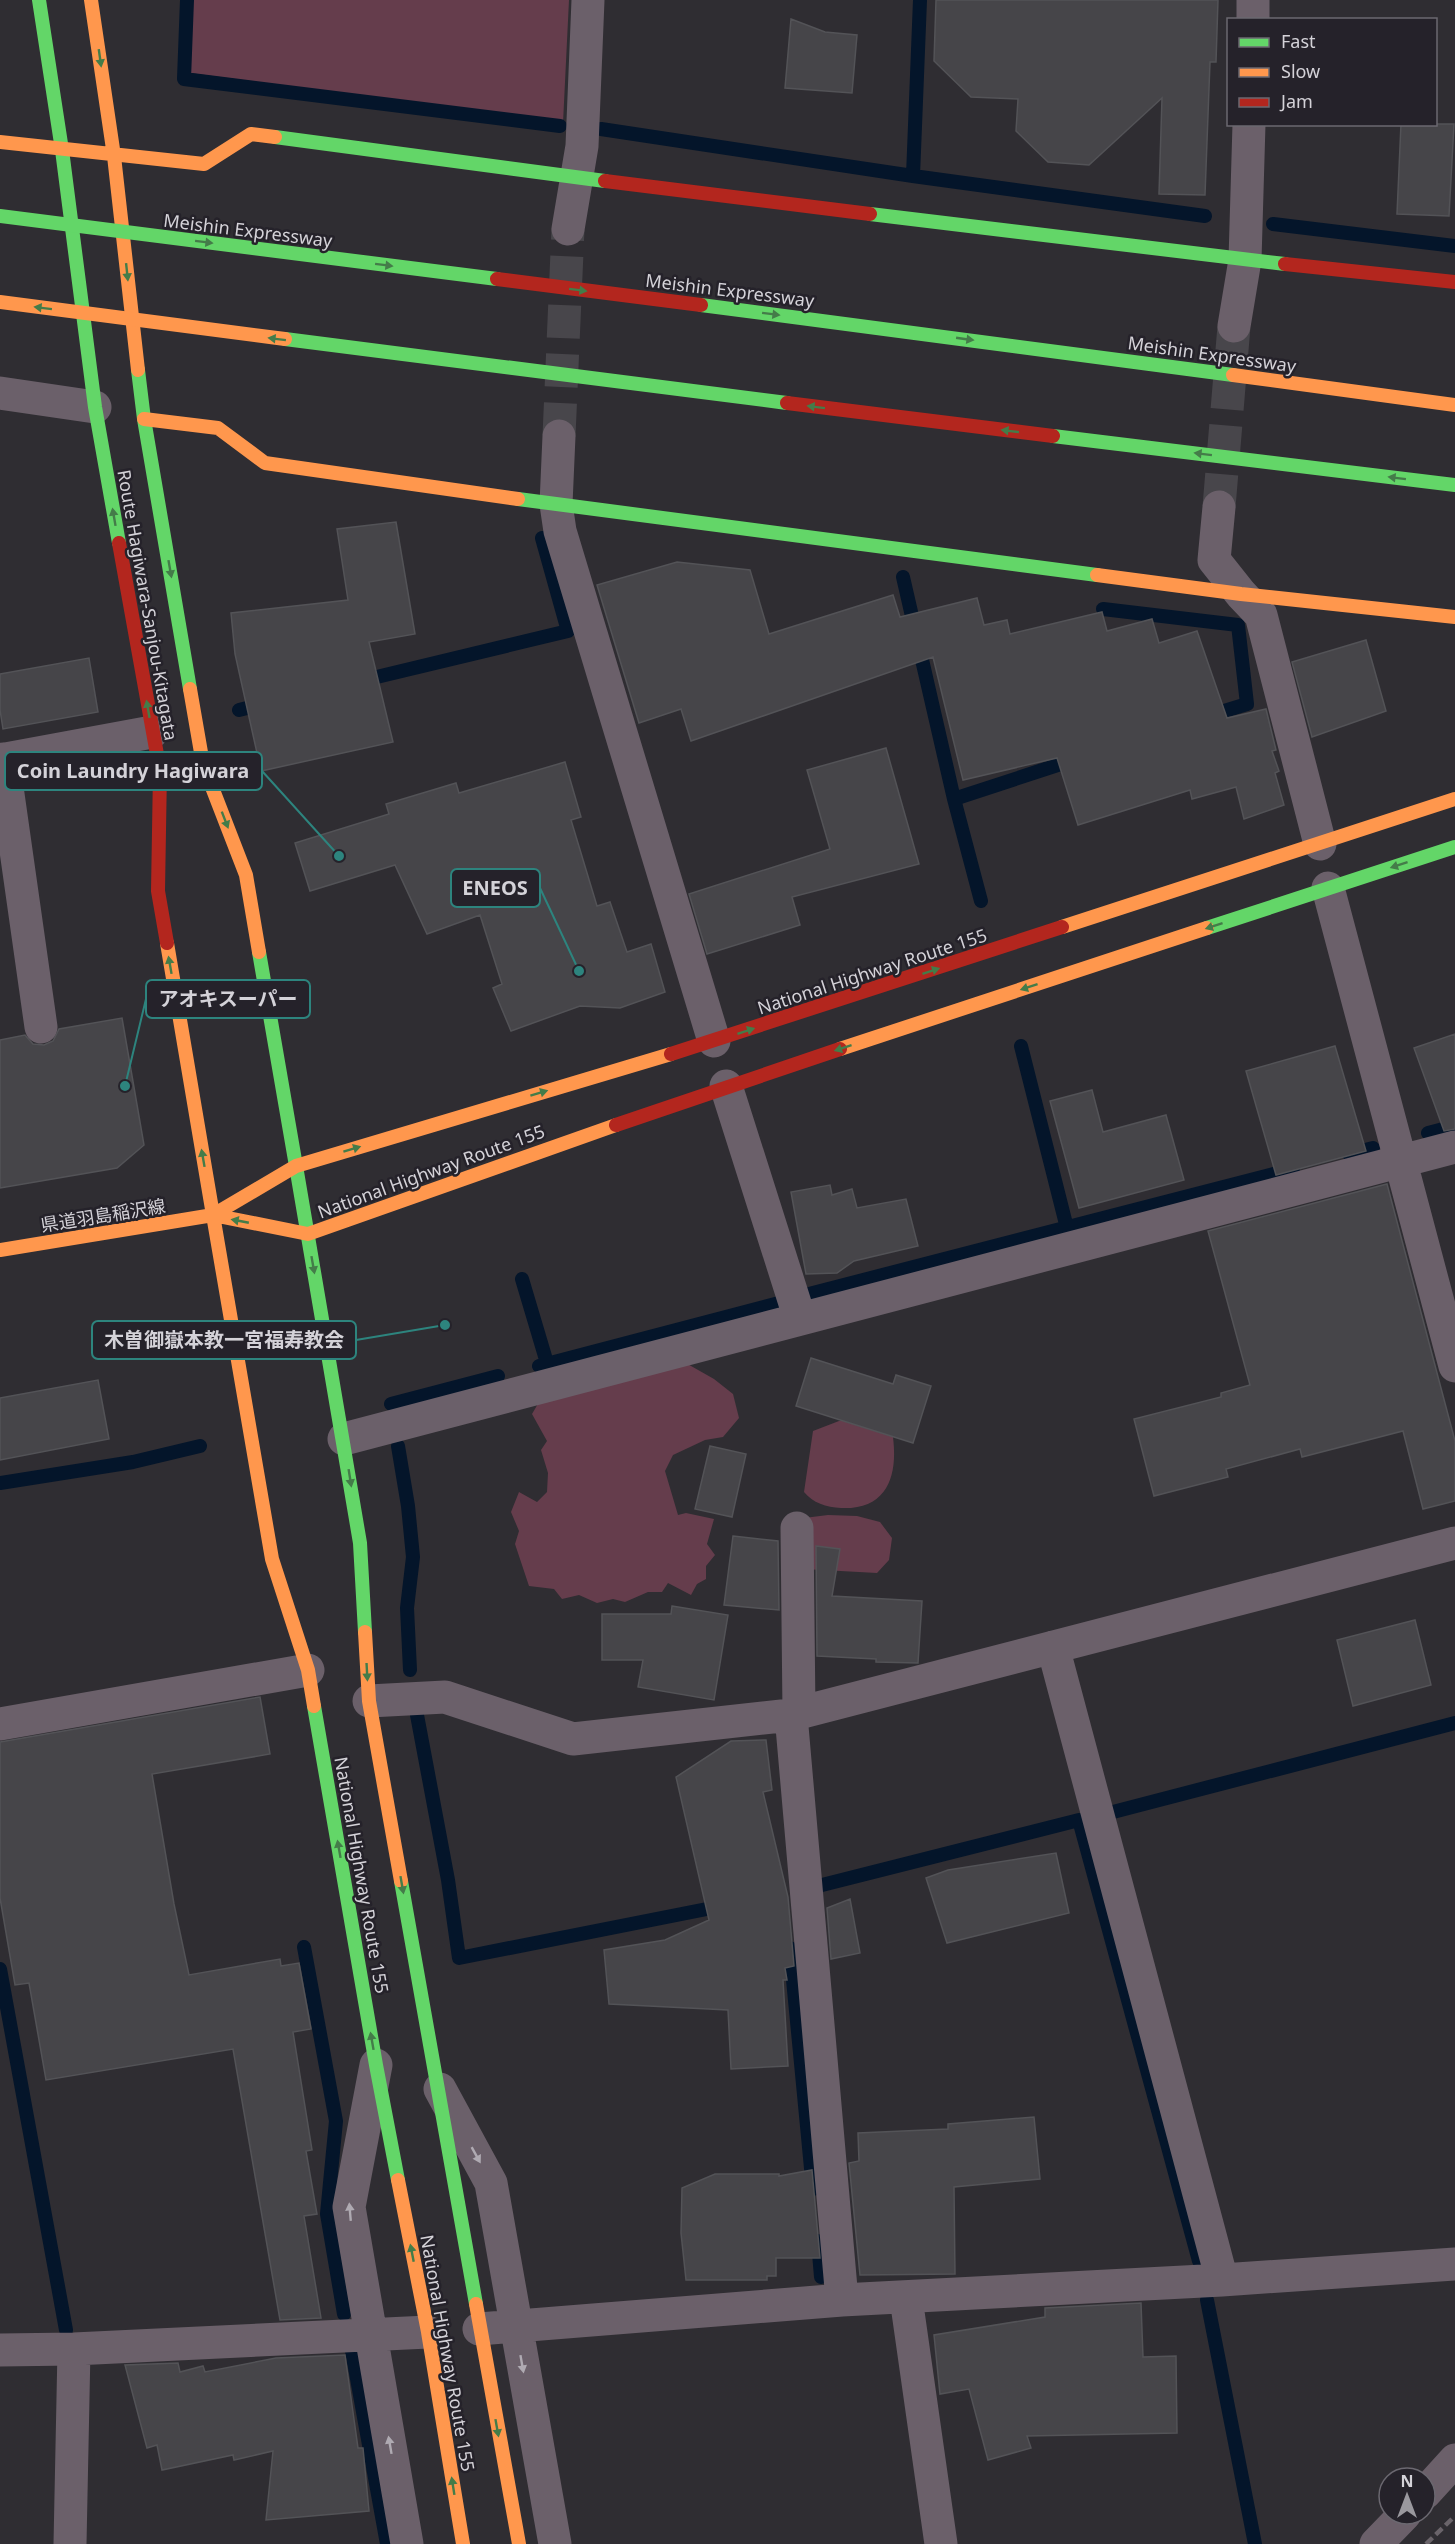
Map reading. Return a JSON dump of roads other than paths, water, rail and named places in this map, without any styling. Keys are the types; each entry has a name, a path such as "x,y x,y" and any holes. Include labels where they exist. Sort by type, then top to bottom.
{"main road":[{"name":"Route Hagiwara-Sanjou-Kitagata","path":"39,0 62,150 95,407 160,771 158,891 213,1215"},
{"name":"Route Hagiwara-Sanjou-Kitagata","path":"91,0 114,156 144,418 203,764 246,875 296,1166"},
{"path":"0,142 204,164 251,134 577,178 1245,260 1455,282"},
{"name":"Meishin Expressway","path":"0,216 819,320 1455,405"},
{"path":"0,302 842,410 1455,485"},
{"path":"144,418 218,428 265,463 556,504 1241,594 1455,617"},
{"name":"National Highway Route 155","path":"213,1215 296,1166 714,1041 1455,799"},
{"name":"National Highway Route 155","path":"213,1215 308,1234 726,1086 1455,847"},
{"name":"National Highway Route 155","path":"296,1166 360,1543 369,1701 519,2544"},
{"name":"National Highway Route 155","path":"213,1215 272,1559 308,1670 376,2065 428,2332 463,2544"},
{"name":"県道羽島稲沢線","path":"0,1250 213,1215"}],"street":[{"path":"568,229 582,146 588,0"},
{"path":"1253,0 1253,18"},
{"path":"1234,326 1245,260 1249,126"},
{"path":"0,393 95,407"},
{"path":"559,436 556,504 560,531 714,1041"},
{"path":"1219,507 1214,560 1261,615 1320,844"},
{"path":"41,1028 1,759 152,732"},
{"path":"1329,888 1455,1366"},
{"path":"726,1086 800,1319"},
{"path":"344,1440 1455,1147"},
{"path":"797,1528 795,1714 842,2300"},
{"path":"369,1701 445,1697 573,1739 795,1714 1455,1543"},
{"path":"1053,1647 1222,2280"},
{"path":"0,1724 308,1670"},
{"path":"376,2065 349,2206 407,2544"},
{"path":"438,2085 491,2183 555,2544"},
{"path":"479,2329 842,2300 1222,2280 1455,2264"},
{"path":"906,2298 941,2544"},
{"path":"0,2350 74,2349 428,2332"},
{"path":"70,2544 74,2349"},
{"path":"1437,2480 1455,2460"},
{"path":"1376,2544 1393,2526"}],"waterway":[{"path":"187,0 184,79 560,126"},
{"path":"913,176 920,0"},
{"path":"601,129 913,176 1205,216"},
{"path":"1273,224 1455,246"},
{"path":"360,681 568,631 542,538"},
{"path":"903,577 954,799"},
{"path":"1103,609 1238,625 1247,704 1208,716"},
{"path":"239,710 263,704"},
{"path":"981,901 954,799 1076,759"},
{"path":"1021,1046 1067,1228"},
{"path":"1428,1133 1455,1126"},
{"path":"1349,1154 1373,1148"},
{"path":"809,1294 1293,1169"},
{"path":"522,1279 547,1363"},
{"path":"539,1366 779,1303"},
{"path":"391,1404 498,1376"},
{"path":"0,1483 133,1462 200,1446"},
{"path":"398,1446 408,1506 413,1557 407,1608 410,1670"},
{"path":"417,1715 448,1880 459,1958 722,1906"},
{"path":"1113,1812 1455,1723"},
{"path":"818,1886 1079,1820 1199,2261"},
{"path":"304,1947 336,2121 327,2214 344,2314"},
{"path":"790,1948 813,2189"},
{"path":"0,1969 66,2330"},
{"path":"818,2241 821,2277"},
{"path":"1207,2300 1255,2544"},
{"path":"352,2351 387,2544"}],"tunnel":[{"path":"559,436 568,229"},
{"path":"1219,507 1234,326"}],"railway":[{"path":"1426,2544 1455,2516"}],"place":[{"name":"Coin Laundry Hagiwara","path":"339,856"},
{"name":"ENEOS","path":"579,971"},
{"name":"アオキスーパー","path":"125,1086"},
{"name":"木曽御嶽本教一宮福寿教会","path":"445,1325"}]}
